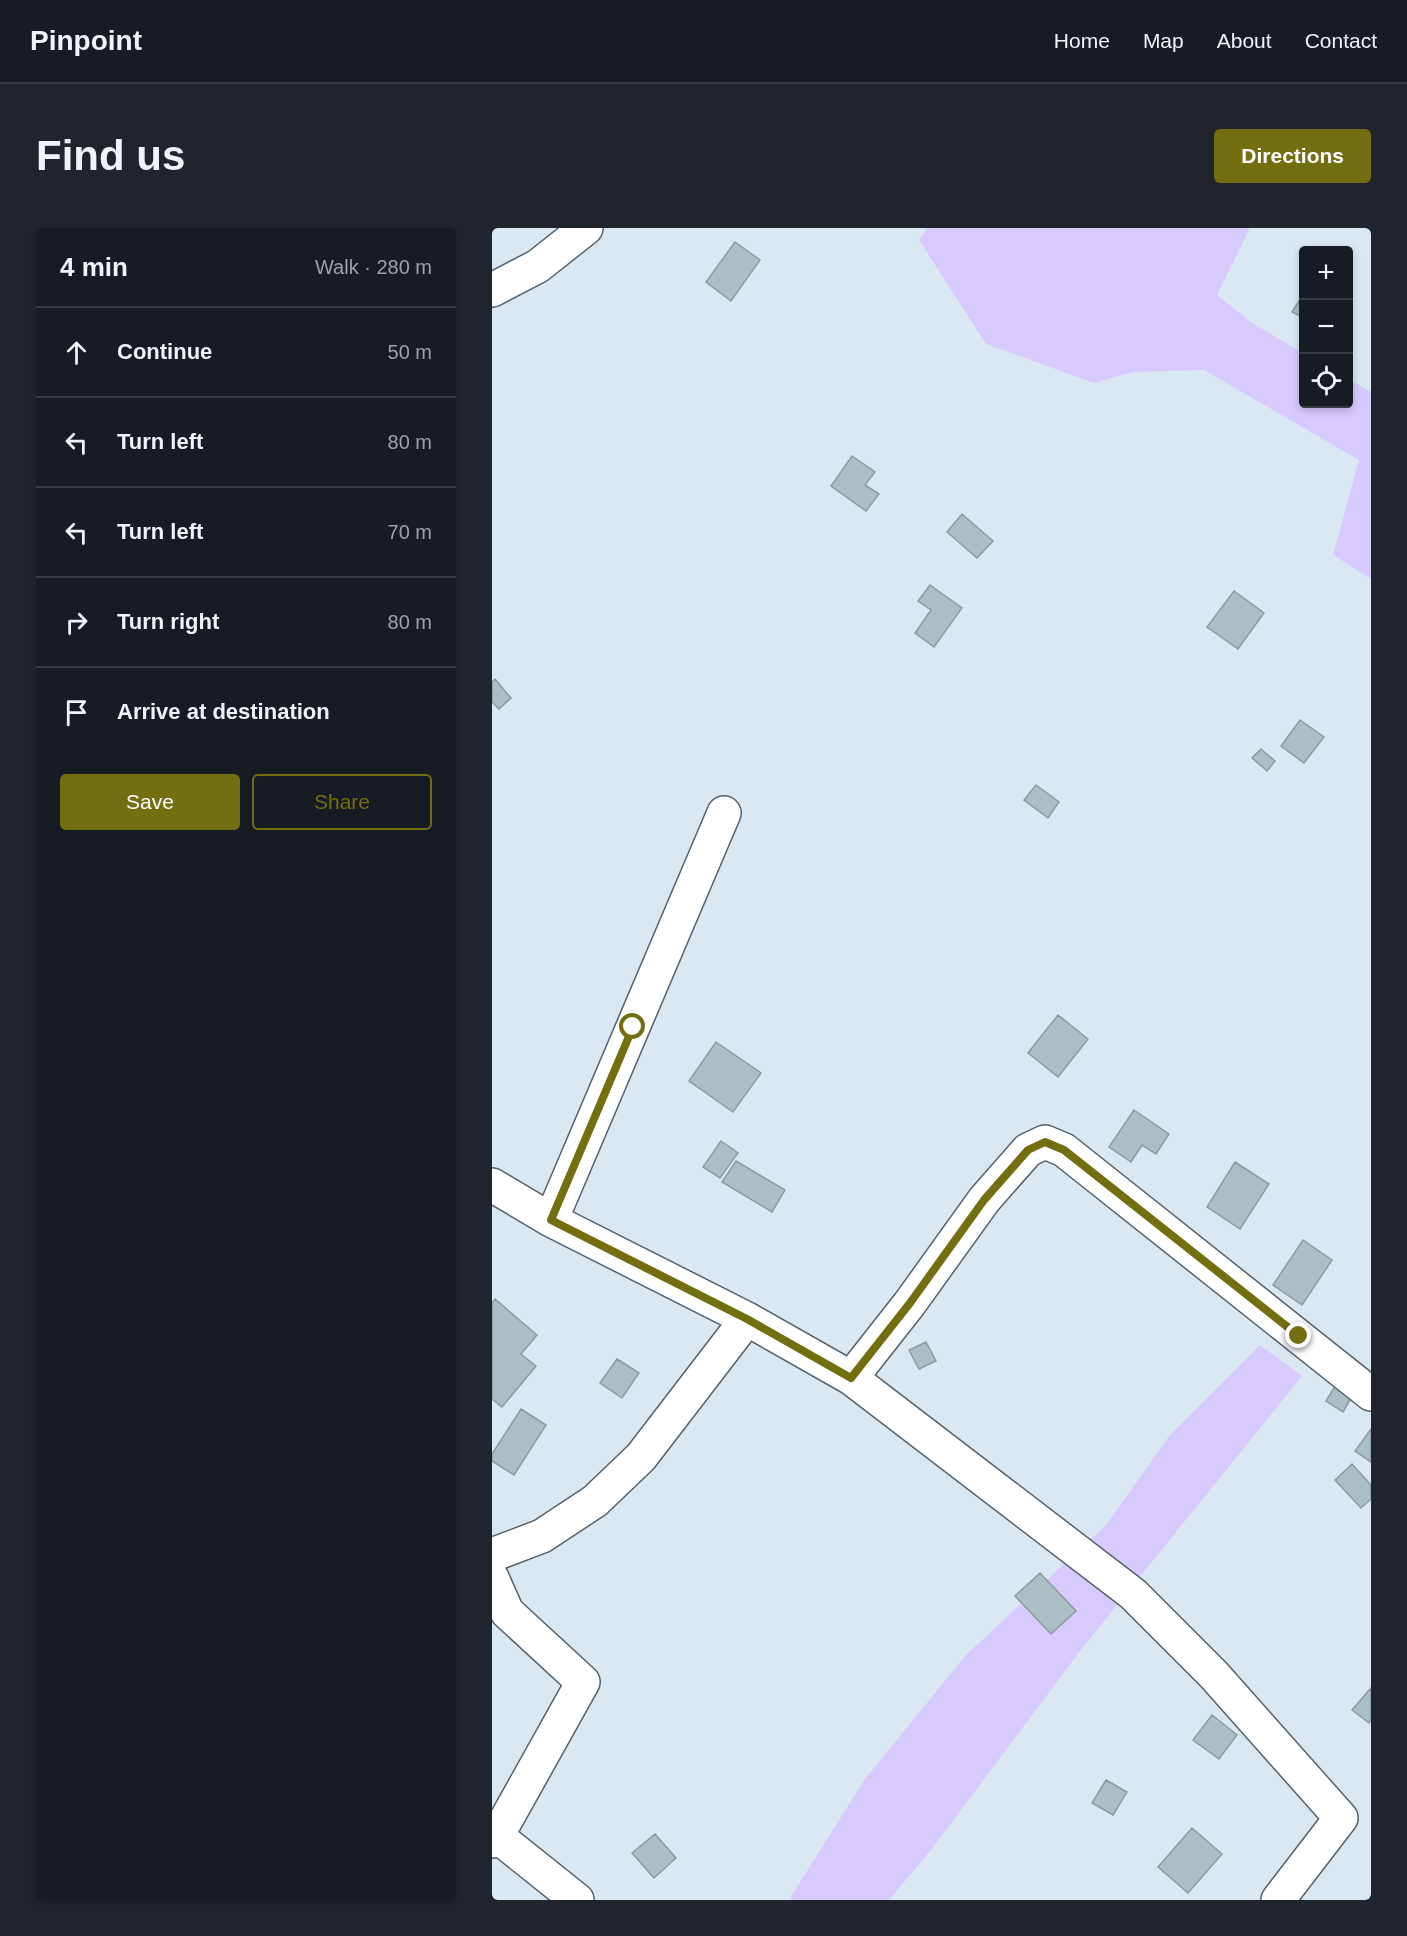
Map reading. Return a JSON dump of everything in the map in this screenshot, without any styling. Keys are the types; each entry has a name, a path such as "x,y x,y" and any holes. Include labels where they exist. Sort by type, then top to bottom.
{"street":[{"path":"492,290 538,266 586,228"},
{"path":"551,1220 724,813"},
{"path":"851,1378 910,1303 984,1200 1028,1150 1045,1142 1064,1150 1371,1394"},
{"path":"492,1185 551,1220 747,1319 851,1378 1133,1594 1214,1675 1341,1818 1278,1900"},
{"path":"492,1555 542,1536 595,1501 641,1457 747,1319"},
{"path":"492,1578 507,1612 583,1682 494,1839 577,1900"}],"shaded area":[{"path":"927,228 1250,228 1217,295 1252,323 1299,351 1299,408 1353,408 1353,381 1371,392 1371,579 1333,555 1359,460 1204,370 1133,372 1094,383 986,344 919,240"},
{"path":"1260,1345 1302,1376 1080,1651 931,1850 889,1900 792,1900 790,1898 865,1779 966,1655 1106,1525 1170,1435"}],"building":[{"path":"735,242 760,260 731,301 706,282"},
{"path":"1299,301 1299,316 1292,312"},
{"path":"852,456 875,472 865,485 879,494 866,511 831,486"},
{"path":"962,514 993,541 977,558 947,532"},
{"path":"930,585 962,608 934,647 915,633 931,610 918,601"},
{"path":"1234,591 1264,613 1238,649 1207,627"},
{"path":"495,679 511,698 499,709 492,702 492,682"},
{"path":"1300,720 1324,737 1304,763 1281,746"},
{"path":"1261,749 1275,761 1267,771 1252,758"},
{"path":"1036,785 1059,802 1048,818 1024,800"},
{"path":"1058,1015 1088,1039 1058,1077 1028,1053"},
{"path":"716,1042 761,1073 733,1112 689,1081"},
{"path":"1134,1110 1169,1134 1156,1154 1142,1145 1131,1162 1109,1147"},
{"path":"721,1141 738,1153 720,1178 703,1167"},
{"path":"736,1161 785,1190 772,1212 722,1182"},
{"path":"1235,1162 1269,1184 1240,1229 1207,1207"},
{"path":"1303,1240 1332,1260 1302,1305 1273,1285"},
{"path":"495,1299 537,1335 521,1354 536,1366 502,1407 492,1399 492,1303"},
{"path":"926,1342 936,1361 919,1369 909,1350"},
{"path":"617,1359 639,1373 622,1398 600,1383"},
{"path":"1340,1378 1357,1388 1343,1412 1326,1401"},
{"path":"521,1409 546,1425 514,1475 492,1461 492,1454"},
{"path":"1371,1429 1371,1462 1355,1451"},
{"path":"1352,1464 1371,1485 1371,1499 1361,1508 1335,1480"},
{"path":"1040,1573 1076,1611 1051,1634 1015,1596"},
{"path":"1371,1688 1371,1720 1369,1723 1352,1710"},
{"path":"1212,1715 1237,1735 1219,1759 1193,1740"},
{"path":"1106,1780 1127,1792 1113,1815 1092,1803"},
{"path":"1192,1828 1222,1854 1188,1893 1158,1867"},
{"path":"655,1834 676,1858 654,1878 632,1853"}],"route":[{"path":"633,1027 551,1220 747,1319 851,1378 910,1303 984,1200 1028,1150 1045,1142 1064,1150 1299,1336"}]}
